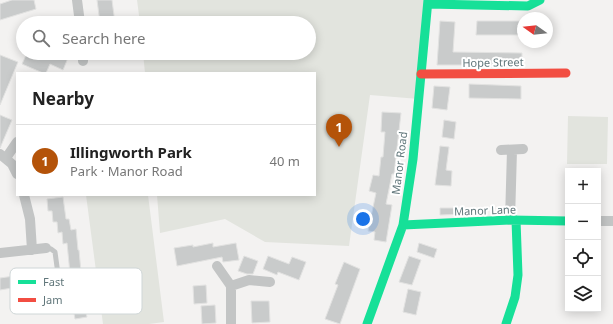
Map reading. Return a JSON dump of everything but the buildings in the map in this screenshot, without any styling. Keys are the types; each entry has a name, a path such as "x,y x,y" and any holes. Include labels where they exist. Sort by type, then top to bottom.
{"street":[{"path":"77,0 79,16"},
{"path":"428,2 528,6 540,0"},
{"name":"Manor Road","path":"367,324 403,225 413,159 428,2"},
{"name":"Hope Street","path":"421,74 566,73"},
{"path":"16,143 3,156 12,164 16,172"},
{"path":"506,324 514,297 518,275 507,150 523,149"},
{"path":"24,196 30,219 32,250"},
{"name":"Manor Lane","path":"403,225 513,220 565,221"},
{"path":"601,221 613,221"},
{"path":"0,254 46,248"},
{"path":"217,266 232,286 231,324"},
{"path":"232,286 249,280 270,282"}],"lane":[{"path":"46,248 55,252 57,268"}],"shaded area":[{"path":"137,0 427,0 419,99 370,95 349,246 265,242 225,219 160,233 157,196 316,196 316,72 145,72 144,60 316,60 316,16 139,16"},
{"path":"568,116 608,117 607,164 567,164"},
{"path":"86,196 148,196 164,322 149,324 103,324 102,314 142,314 142,268 96,268"}],"traffic: fast":[{"path":"367,324 403,225 413,159 428,0"},
{"path":"428,4 528,6 540,0"},
{"path":"403,225 510,220 565,221"},
{"path":"506,324 515,297 518,275 516,220"}],"traffic: jam":[{"path":"421,74 566,73"}],"place":[{"name":"Illingworth Park","path":"339,147"}]}
